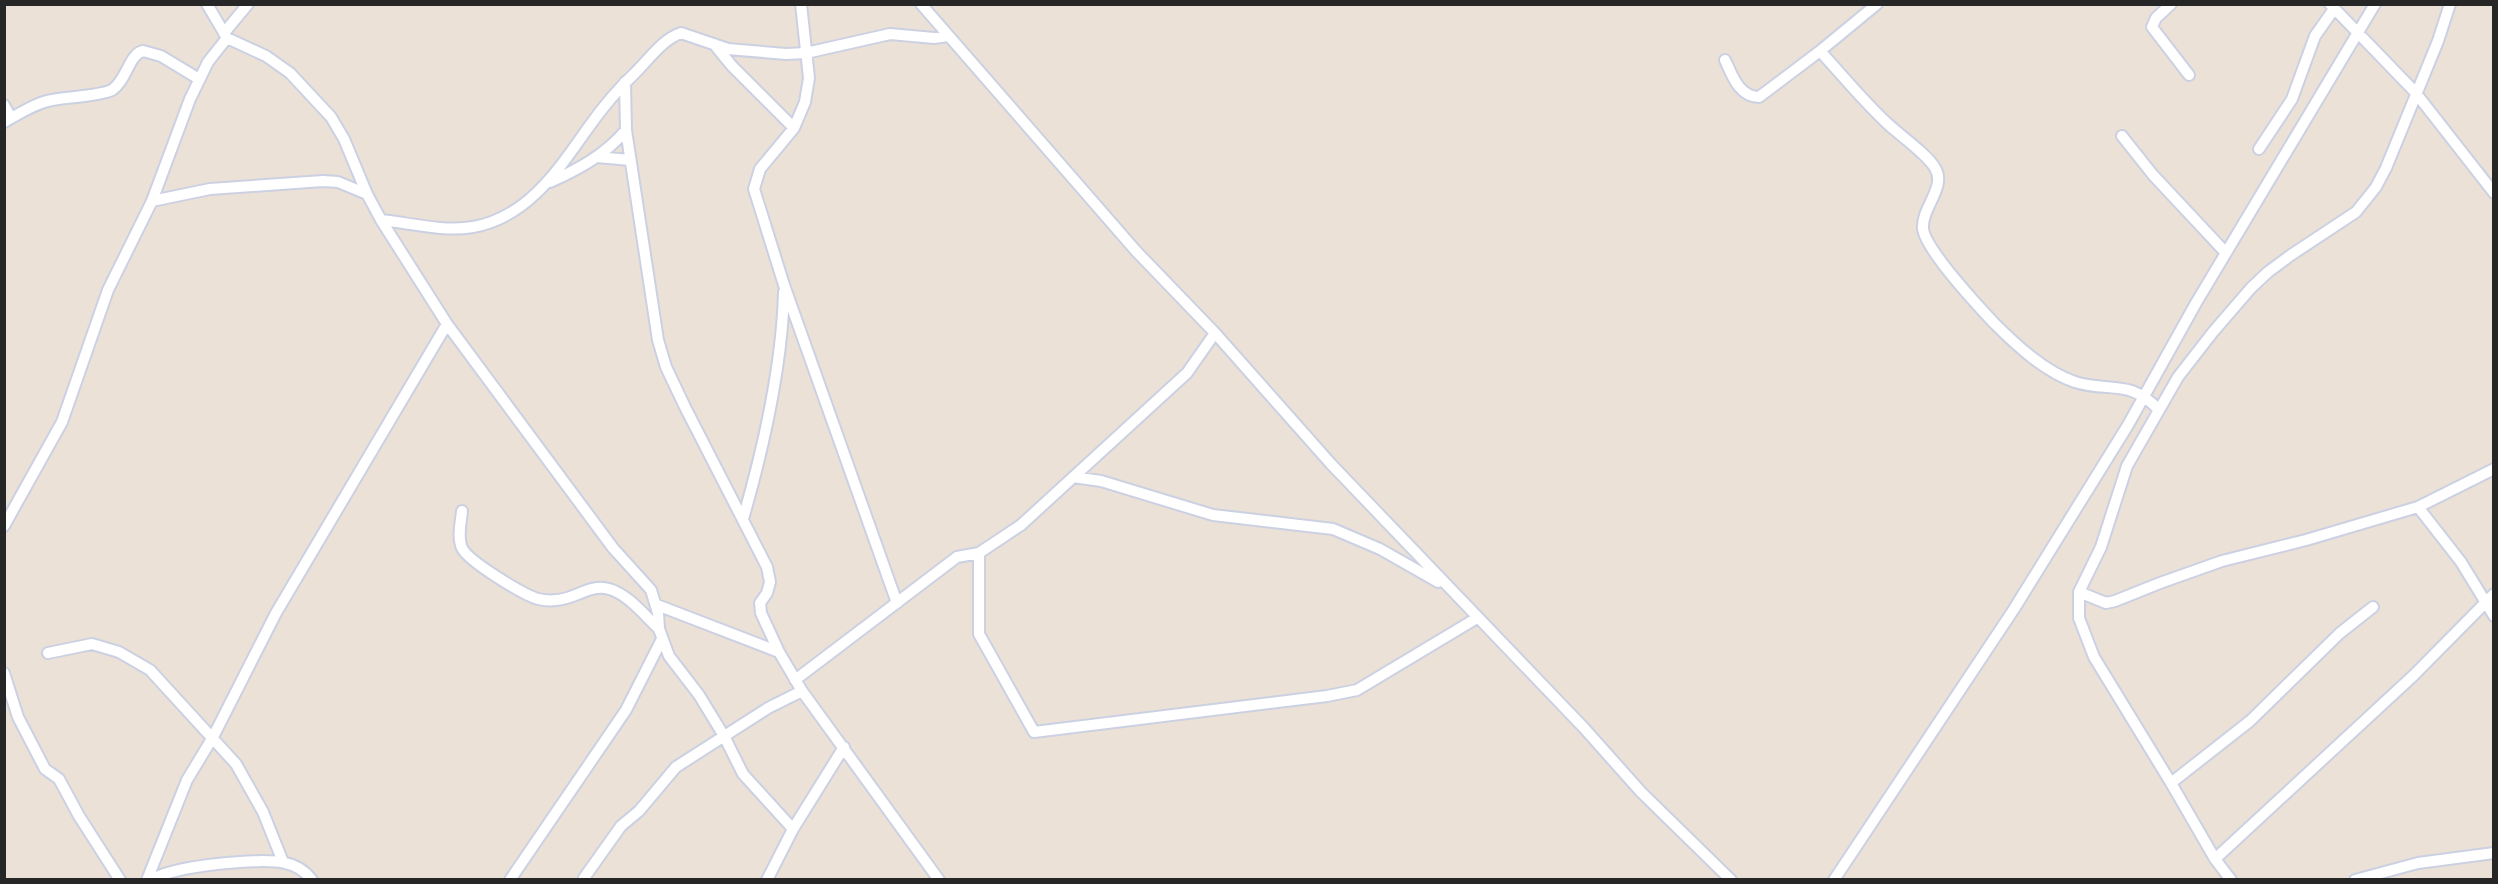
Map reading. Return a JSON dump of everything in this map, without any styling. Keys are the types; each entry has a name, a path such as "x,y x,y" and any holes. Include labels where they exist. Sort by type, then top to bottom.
{"street":[{"path":"207,4 226,35 266,56 290,73 331,117 381,220 447,324 613,548 651,590 657,605 660,634 669,656 699,695 724,736 743,774 793,829"},
{"path":"4,525 62,422 108,290 152,201 199,79 248,4"},
{"path":"801,4 809,78 805,102 795,128 760,168 754,189 784,285 897,603"},
{"path":"921,4 1136,250 1215,333 1331,464 1648,799 1731,879"},
{"path":"1725,60 1740,88 1746,94 1759,97 1877,4"},
{"path":"2171,4 2156,18 2152,27 2189,75"},
{"path":"1834,879 2014,609 2144,396 2226,253 2375,4"},
{"path":"2231,879 2215,859 2094,657 2079,618 2079,592 2101,547 2127,466 2158,410 2192,357 2251,288 2268,272 2345,220 2365,202 2386,168 2415,92 2438,41 2450,4"},
{"path":"2259,148 2292,99 2315,36 2332,7 2415,92 2493,193"},
{"path":"381,220 448,228 474,227 512,211 546,184 600,112 626,82 675,35 687,34 728,49 786,54 806,53 890,34 934,38 948,36"},
{"path":"713,43 732,66 795,128"},
{"path":"4,105 8,120 50,100 114,89 127,73 133,56 143,51 161,56 199,79"},
{"path":"1820,51 1885,121 1936,169 1938,184 1924,216 1924,234 1941,260 1993,321 2041,363 2065,378 2085,384 2136,391 2158,410"},
{"path":"626,82 626,130 658,340 666,367 769,575 767,593 760,603 761,613 779,652 802,691 939,879"},
{"path":"546,184 597,157 616,142 626,130"},
{"path":"2122,136 2153,175 2226,253"},
{"path":"597,157 630,160"},
{"path":"152,201 210,189 323,181 338,182 367,194"},
{"path":"743,519 758,466 783,328 784,285"},
{"path":"147,879 187,780 213,737 276,613 447,324"},
{"path":"795,680 957,557 979,553 1021,525 1187,373 1215,333"},
{"path":"2079,592 2109,603 2222,561 2306,540 2418,507 2493,469"},
{"path":"1073,477 1101,481 1213,515 1333,529 1380,549 1452,591"},
{"path":"2418,507 2489,597 2493,616"},
{"path":"462,511 461,546 472,559 508,584 538,599 552,601 592,589 608,588 631,604 660,634"},
{"path":"979,553 979,634 1034,732 1327,696 1357,690 1477,618"},
{"path":"2215,859 2414,675 2489,597"},
{"path":"657,605 779,652"},
{"path":"2171,783 2250,721 2328,644 2373,607"},
{"path":"510,879 626,711 660,634"},
{"path":"48,653 92,644 118,652 150,670 236,764 263,812 283,862"},
{"path":"4,673 18,717 45,769 59,779 79,816 120,879"},
{"path":"586,879 584,878 621,826 639,811 676,767 779,701 802,691"},
{"path":"767,879 793,829 844,747"},
{"path":"2355,879 2418,863 2493,853"},
{"path":"152,879 178,868 283,862 298,867 312,879"}]}
